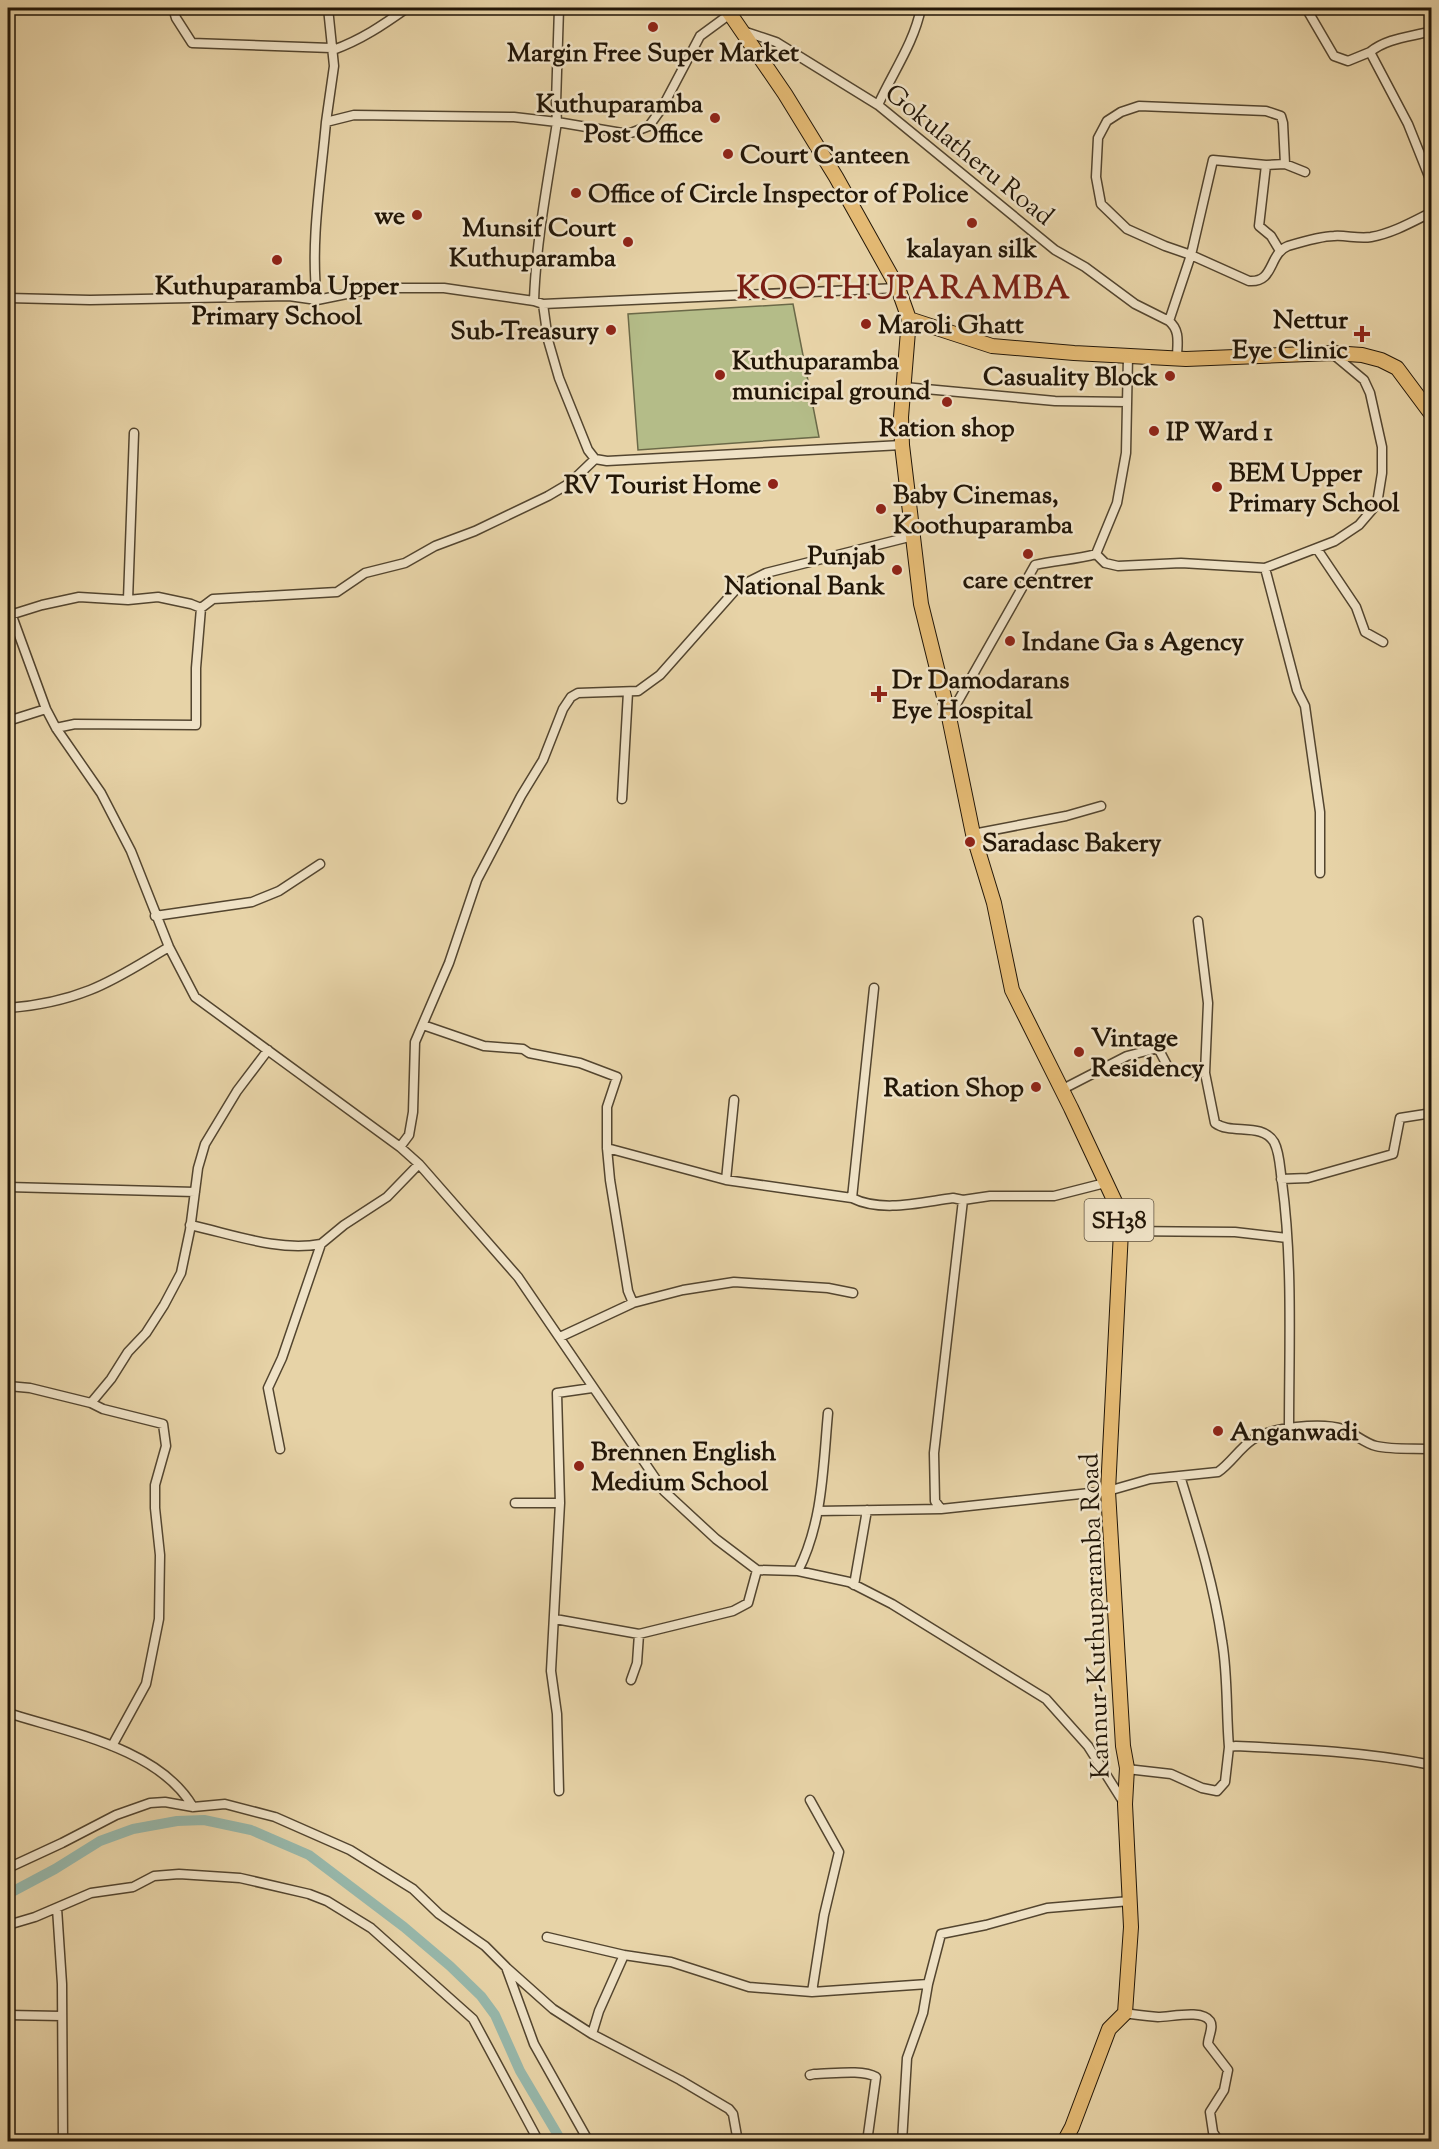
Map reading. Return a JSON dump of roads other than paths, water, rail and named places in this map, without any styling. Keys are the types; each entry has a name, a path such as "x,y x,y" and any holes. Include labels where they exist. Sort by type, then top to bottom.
{"main road":[{"path":"728,11 791,103 836,177 898,288 909,319 992,346 1176,358 1333,353 1362,355 1391,365 1402,373 1431,415"},
{"name":"Kannur-Kuthuparamba Road","path":"909,319 901,417 902,445 921,604 950,717 973,834 994,903 1012,990 1116,1204 1121,1231 1108,1491 1123,1746 1127,1769 1125,1804 1131,1927 1125,2013"},
{"path":"1064,2142 1110,2029 1125,2013"}],"street":[{"path":"173,8 176,18 192,43 332,49 352,43 407,8"},
{"path":"316,300 315,246 326,122 334,66 328,8"},
{"path":"559,8 557,122 535,270 538,303 559,378 588,450 595,459 607,461 902,445"},
{"path":"878,105 912,40 921,8"},
{"path":"1306,8 1334,56 1348,61 1394,39 1431,31"},
{"path":"326,122 354,115 514,117 628,134 649,126 662,108 700,36 728,11"},
{"name":"Gokulatheru Road","path":"740,29 776,42 878,105 1055,250 1085,267 1135,304 1169,321"},
{"path":"1370,52 1408,124 1431,183"},
{"path":"1285,164 1281,116 1266,111 1139,106 1121,112 1107,121 1098,138 1096,177 1101,204 1127,229 1249,281 1257,281 1264,277 1280,251 1287,247 1333,236 1355,238 1381,234 1397,229 1431,212"},
{"path":"1176,358 1178,334 1176,327 1169,321 1191,255 1213,160 1266,165 1285,164 1305,172"},
{"path":"1266,165 1258,226 1271,236 1280,251"},
{"path":"8,298 90,300 289,296 316,300 376,288 433,288 538,303 898,288"},
{"path":"1096,554 1105,562 1118,566 1181,563 1265,568 1335,541 1359,525 1377,504 1382,473 1382,447 1370,393 1364,380 1333,353"},
{"path":"1096,554 1117,503 1126,453 1128,356"},
{"path":"904,387 1055,401 1127,402"},
{"path":"128,600 134,432"},
{"path":"56,728 75,724 196,725 196,668 201,608 213,599 337,592 365,573 405,563 435,546 475,531 548,496 570,483 595,459"},
{"path":"400,1147 410,1135 413,1113 415,1042 449,963 477,880 521,796 543,760 563,709 571,697 578,693 638,691 660,675 738,587 766,573 913,536"},
{"path":"1317,549 1356,607 1365,632 1383,642"},
{"path":"950,717 1035,565 1096,554"},
{"path":"1265,568 1297,690 1305,706 1320,812 1320,873"},
{"path":"10,615 42,604 79,597 128,600 158,597 201,608"},
{"path":"8,605 46,709 56,728 101,793 131,851 155,916 195,997 400,1147 419,1164 518,1277 664,1491 716,1539 757,1570 798,1571 854,1585 892,1604 1046,1700 1088,1746 1125,1804"},
{"path":"622,800 628,692"},
{"path":"8,720 46,709"},
{"path":"973,834 1066,816 1101,806"},
{"path":"155,916 252,902 279,891 320,864"},
{"path":"1198,921 1208,1003 1205,1073 1215,1123 1221,1127 1260,1131 1274,1140 1281,1179 1289,1262 1289,1429"},
{"path":"8,1008 28,1006 88,991 113,980 169,947"},
{"path":"852,1198 874,988"},
{"path":"423,1025 484,1046 523,1048 529,1053 580,1064 617,1077 607,1107 607,1148 628,1291 633,1303"},
{"path":"1061,1090 1127,1056 1158,1048 1170,1071 1205,1073"},
{"path":"91,1403 111,1379 128,1352 146,1334 164,1305 180,1273 205,1144 237,1091 268,1050"},
{"path":"726,1180 734,1100"},
{"path":"1281,1179 1308,1178 1393,1154 1400,1118 1431,1113"},
{"path":"607,1148 726,1180 894,1206 953,1198 963,1200 990,1196 1054,1196 1105,1183"},
{"path":"280,1449 268,1388 286,1347 321,1244 344,1225 387,1197 419,1164"},
{"path":"8,1187 195,1192"},
{"path":"941,1509 935,1500 934,1453 963,1200"},
{"path":"190,1225 270,1243 296,1246 321,1244"},
{"path":"1121,1231 1235,1232 1287,1238"},
{"path":"560,1337 633,1303 683,1290 734,1282 828,1288 853,1293"},
{"path":"8,1386 30,1388 163,1424 166,1446 155,1485 154,1508 160,1555 159,1619 146,1684 112,1746"},
{"path":"559,1791 557,1714 551,1671 560,1503 557,1393 592,1388"},
{"path":"798,1571 808,1551 818,1510 828,1413"},
{"path":"818,1510 941,1509 1108,1491 1149,1479 1218,1472 1252,1440 1289,1429 1328,1426 1353,1433 1375,1446 1431,1449"},
{"path":"1127,1769 1171,1774 1202,1788 1217,1791 1225,1782 1229,1747 1227,1689 1221,1634 1211,1578 1180,1476"},
{"path":"515,1503 560,1503"},
{"path":"854,1585 867,1510"},
{"path":"555,1619 639,1634 733,1611 748,1603 757,1570"},
{"path":"632,1680 637,1663 639,1634"},
{"path":"8,1713 112,1746 140,1759 161,1774 183,1794 193,1807"},
{"path":"1229,1747 1308,1749 1390,1757 1431,1765"},
{"path":"810,1800 840,1852 824,1915 812,1992"},
{"path":"8,1868 116,1815 150,1803 165,1802 193,1807 225,1804 275,1817 350,1850 413,1889 439,1914 485,1946 553,2009 592,2034 680,2080 729,2109 733,2114 738,2142"},
{"path":"8,1925 35,1917 91,1893 133,1887 154,1876 179,1874 240,1878 309,1894 327,1901 371,1928 472,2019 539,2142"},
{"path":"902,2142 907,2058 923,2013 941,1934 986,1925 1047,1908 1130,1901"},
{"path":"57,1908 62,1984 63,2142"},
{"path":"547,1936 624,1955 671,1962 749,1987 812,1992 928,1984"},
{"path":"592,2034 599,2011 624,1955"},
{"path":"506,1967 534,2044 589,2142"},
{"path":"1125,2013 1161,2017 1188,2014 1203,2016 1212,2023 1208,2044 1228,2070 1224,2090 1210,2112 1213,2132 1219,2142"},
{"path":"8,2014 61,2016"},
{"path":"810,2075 856,2073 876,2076 867,2142"}],"waterway":[{"path":"8,1894 100,1841 133,1829 177,1821 204,1820 251,1830 309,1855 404,1927 481,1996 495,2015 520,2071 562,2142"}],"place":[{"name":"Margin Free Super Market","path":"653,27"},
{"name":"Kuthuparamba Post Office","path":"715,118"},
{"name":"Court Canteen","path":"728,154"},
{"name":"Office of Circle Inspector of Police","path":"576,193"},
{"name":"we","path":"417,215"},
{"name":"kalayan silk","path":"972,223"},
{"name":"Munsif Court Kuthuparamba","path":"628,242"},
{"name":"Kuthuparamba Upper Primary School","path":"277,260"},
{"name":"Maroli Ghatt","path":"866,324"},
{"name":"Sub-Treasury","path":"611,330"},
{"name":"Nettur Eye Clinic","path":"1362,334"},
{"name":"Kuthuparamba municipal ground","path":"720,375"},
{"name":"Casuality Block","path":"1170,376"},
{"name":"Ration shop","path":"947,402"},
{"name":"IP Ward 1","path":"1154,431"},
{"name":"RV Tourist Home","path":"773,484"},
{"name":"BEM Upper Primary School","path":"1217,487"},
{"name":"Baby Cinemas, Koothuparamba","path":"881,509"},
{"name":"care centrer","path":"1028,554"},
{"name":"Punjab National Bank","path":"897,570"},
{"name":"Indane Ga s Agency","path":"1010,641"},
{"name":"Dr Damodarans Eye Hospital","path":"879,694"},
{"name":"Saradasc Bakery","path":"970,842"},
{"name":"Vintage Residency","path":"1079,1052"},
{"name":"Ration Shop","path":"1036,1087"},
{"name":"Anganwadi","path":"1218,1431"},
{"name":"Brennen English Medium School","path":"579,1466"}],"district":[{"name":"KOOTHUPARAMBA","path":"904,287"}]}
